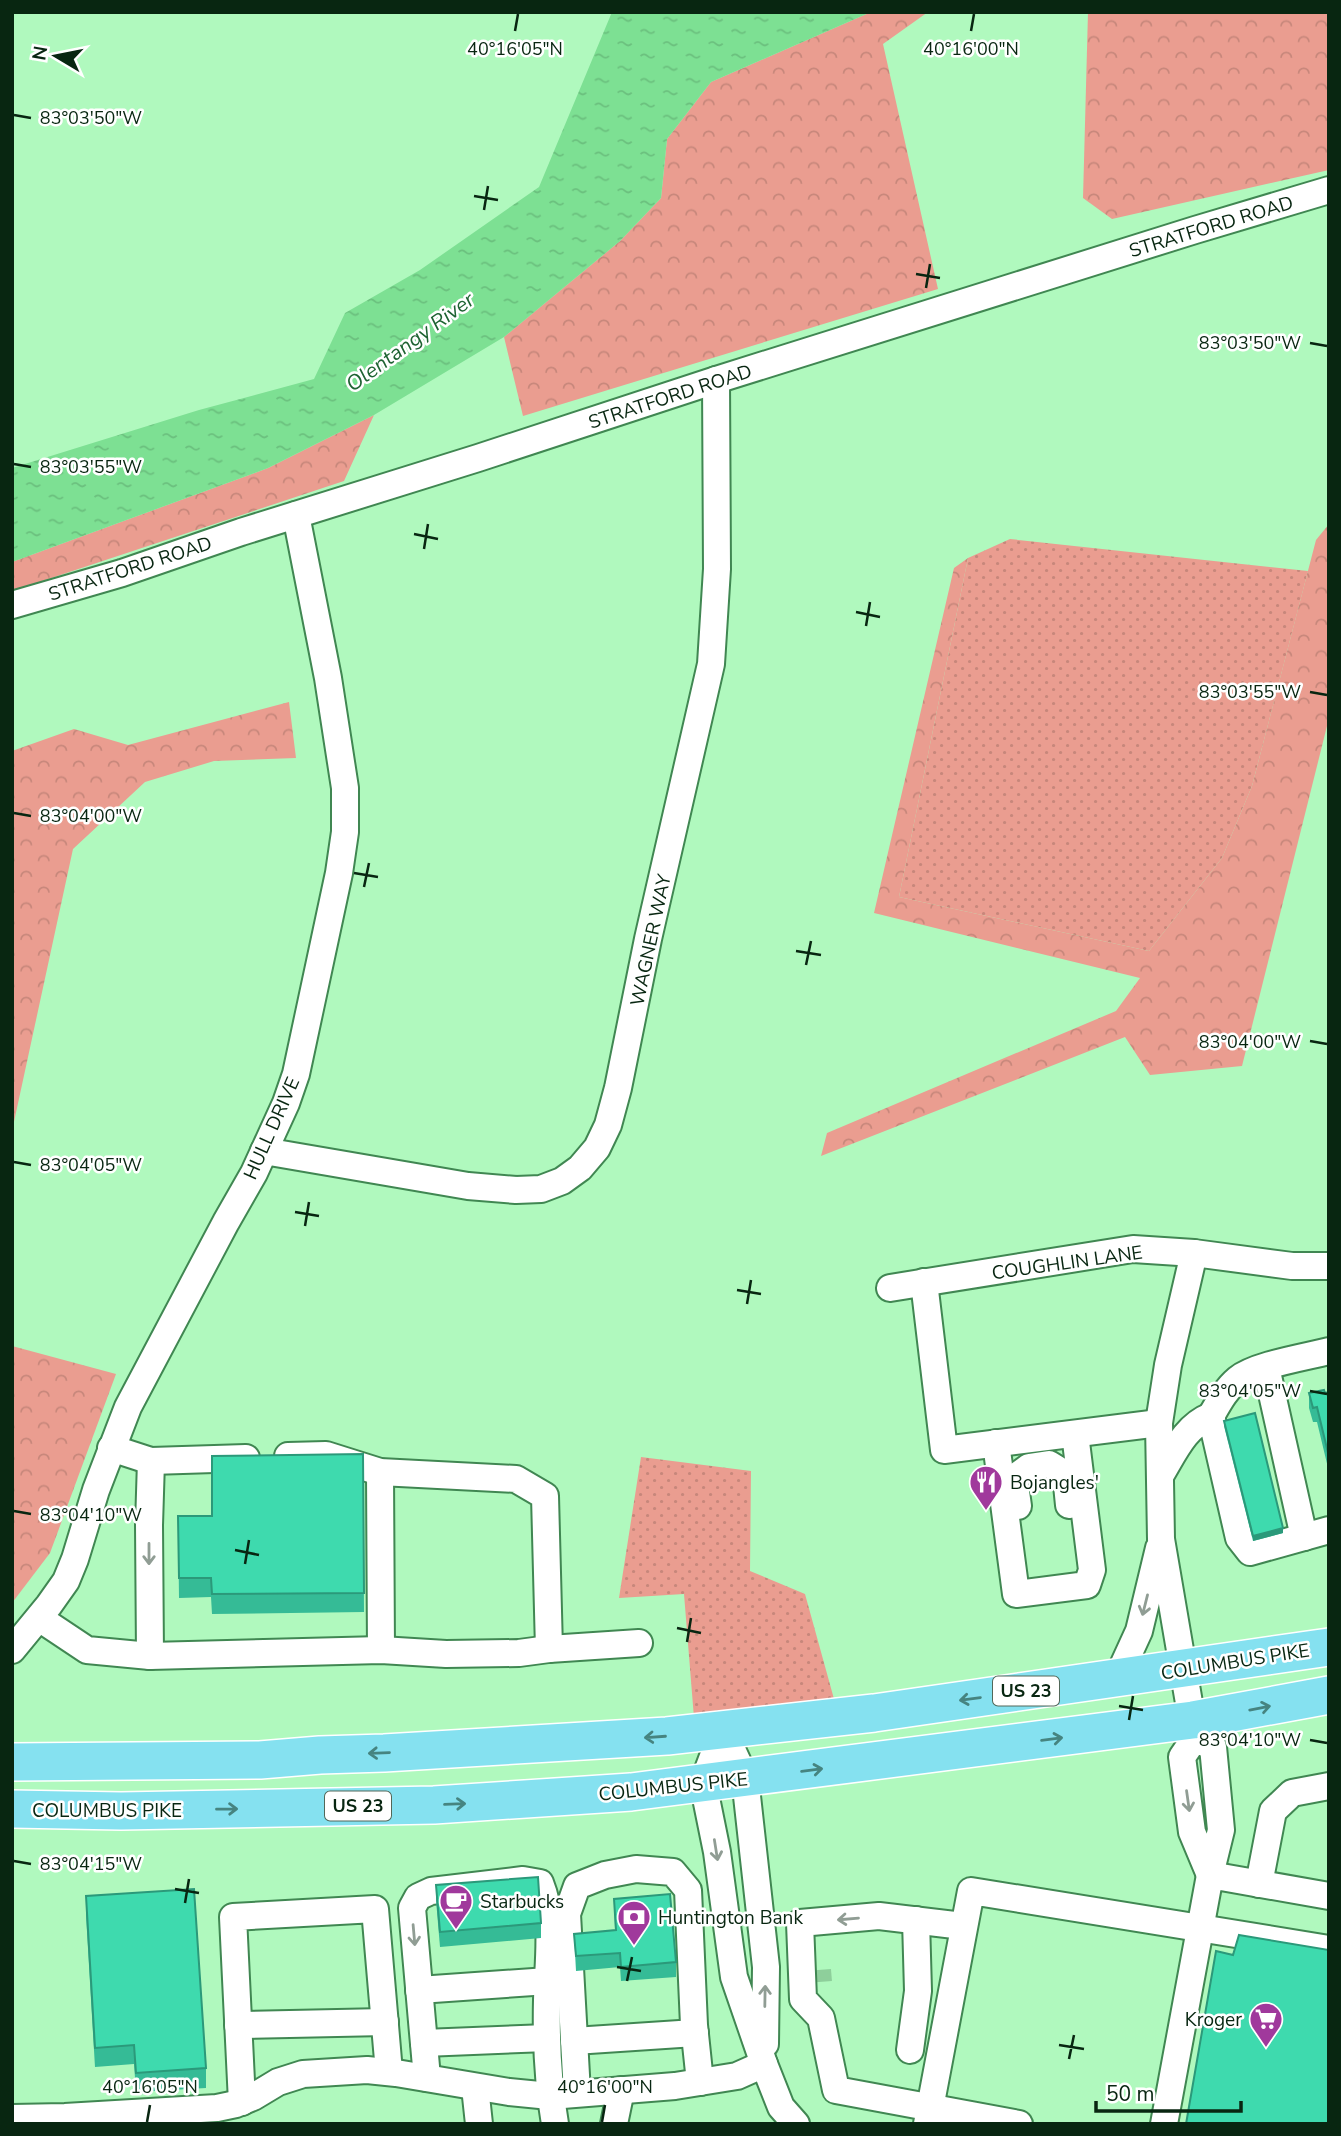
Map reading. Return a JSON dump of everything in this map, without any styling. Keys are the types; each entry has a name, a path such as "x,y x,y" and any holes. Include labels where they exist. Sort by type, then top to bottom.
{"highway":[{"name":"COLUMBUS PIKE","path":"12,1762 260,1760 667,1736 874,1713 1329,1647"},
{"name":"COLUMBUS PIKE","path":"12,1809 121,1811 434,1805 631,1792 1194,1729 1329,1695"},
{"path":"12,1788 153,1779 235,1778 246,1774 260,1760"}],"street":[{"name":"STRATFORD ROAD","path":"12,605 122,573 716,380 1329,190"},
{"name":"WAGNER WAY","path":"264,1151 468,1186 516,1190 541,1189 562,1181 580,1168 597,1148 608,1125 618,1088 648,939 711,664 717,569 716,380"},
{"name":"HULL DRIVE","path":"12,1650 66,1581 111,1448 144,1377 264,1151 286,1103 296,1073 339,873 345,832 345,788 343,761 296,515"},
{"name":"COUGHLIN LANE","path":"890,1288 1133,1249 1194,1253 1293,1266 1329,1266"},
{"path":"1164,2124 1210,1875 1192,1832 1182,1757 1194,1729 1161,1539 1159,1423 1168,1365 1194,1253"},
{"path":"924,1282 944,1450 1159,1423"},
{"path":"1160,1476 1187,1433 1199,1420 1211,1416 1222,1397 1239,1378 1266,1367 1329,1351"},
{"path":"1266,1367 1271,1439 1287,1508 1317,1534"},
{"path":"1211,1416 1225,1451 1241,1520 1239,1538 1250,1552 1317,1534"},
{"path":"996,1443 1016,1594 1087,1585 1092,1570 1074,1434"},
{"path":"111,1448 151,1461 326,1455 380,1472 516,1479 545,1496 549,1649"},
{"path":"150,1656 151,1461"},
{"path":"1014,1577 1023,1557 1014,1478 1029,1467 1049,1464 1062,1472 1067,1485 1079,1586"},
{"path":"380,1472 381,1650"},
{"path":"1117,1679 1139,1631 1161,1539"},
{"path":"39,1618 87,1650 150,1656 381,1650 446,1654 519,1653 639,1643"},
{"path":"723,1730 745,1778 766,1967 764,2064"},
{"path":"723,1730 703,1783 717,1852 734,1977 781,2107 796,2124"},
{"path":"1259,1884 1273,1811 1292,1793 1329,1786"},
{"path":"577,2092 567,1914 577,1886 605,1875 636,1869 673,1872 688,1890 700,2082"},
{"path":"1210,1875 1329,1895"},
{"path":"427,2078 412,1908 418,1897 431,1891 523,1880 540,1883 547,1899 550,1935 547,2074 555,2124"},
{"path":"928,2116 971,1891 1329,1949"},
{"path":"242,2102 233,1917 375,1909 388,2072"},
{"path":"822,2027 803,1999 800,1923 879,1916 963,1926"},
{"path":"910,2050 918,1991 916,1920"},
{"path":"816,1922 822,2027 836,2090 928,2116 1019,2124"},
{"path":"419,1990 548,1981"},
{"path":"238,2025 385,2022"},
{"path":"573,2041 695,2032"},
{"path":"424,2043 547,2038"},
{"path":"12,2118 193,2117 242,2102 278,2082 303,2074 367,2070 550,2096 675,2086 737,2076 764,2064"},
{"path":"475,2087 479,2124"},
{"path":"614,2124 621,2090"}],"green space":[{"path":"871,12 928,12 883,44 938,289 523,416 504,337 620,241 661,198 667,139 711,82"},
{"path":"1088,12 1329,12 1329,170 1112,219 1083,198"},
{"path":"374,415 344,481 12,591 12,562 268,468"},
{"path":"1329,524 1329,718 1242,1066 1150,1075 1125,1037 821,1156 827,1133 1116,1011 1140,978 874,913 954,568 968,558 899,897 1149,951 1222,858 1252,786 1316,540"},
{"path":"1010,539 1308,571 1252,786 1222,858 1149,951 899,897 968,558"},
{"path":"289,702 296,758 214,761 145,782 73,849 12,1131 12,751 74,729 128,745"},
{"path":"12,1346 116,1374 50,1553 12,1603"},
{"path":"641,1457 751,1471 750,1571 805,1594 834,1699 694,1718 684,1594 619,1598"}],"water":[{"name":"Olentangy River","path":"612,12 871,12 711,82 667,139 661,198 620,241 504,337 374,415 268,468 12,562 12,468 199,410 314,379 345,313 420,270 539,187"}],"building":[{"path":"1324,1390 1325,1393 1329,1392 1329,1457 1317,1407 1313,1408 1309,1393"},
{"path":"1255,1413 1283,1528 1253,1536 1224,1421"},
{"path":"363,1454 364,1593 212,1594 211,1578 179,1578 178,1516 212,1516 212,1456"},
{"path":"538,1877 541,1923 440,1932 436,1885"},
{"path":"194,1889 206,2068 136,2073 134,2045 95,2048 86,1896"},
{"name":"Huntington Bank","path":"670,1894 676,1962 621,1967 620,1953 576,1956 574,1934 616,1930 614,1899"},
{"name":"Kroger","path":"1239,1935 1329,1950 1329,2124 1186,2124 1216,1951 1233,1955"}],"tunnel":[{"path":"818,1970 819,1982"}],"place":[{"name":"Bojangles'","path":"986,1512"},
{"name":"Starbucks","path":"456,1931"},
{"name":"Huntington Bank","path":"634,1947"},
{"name":"Kroger","path":"1266,2049"}]}
